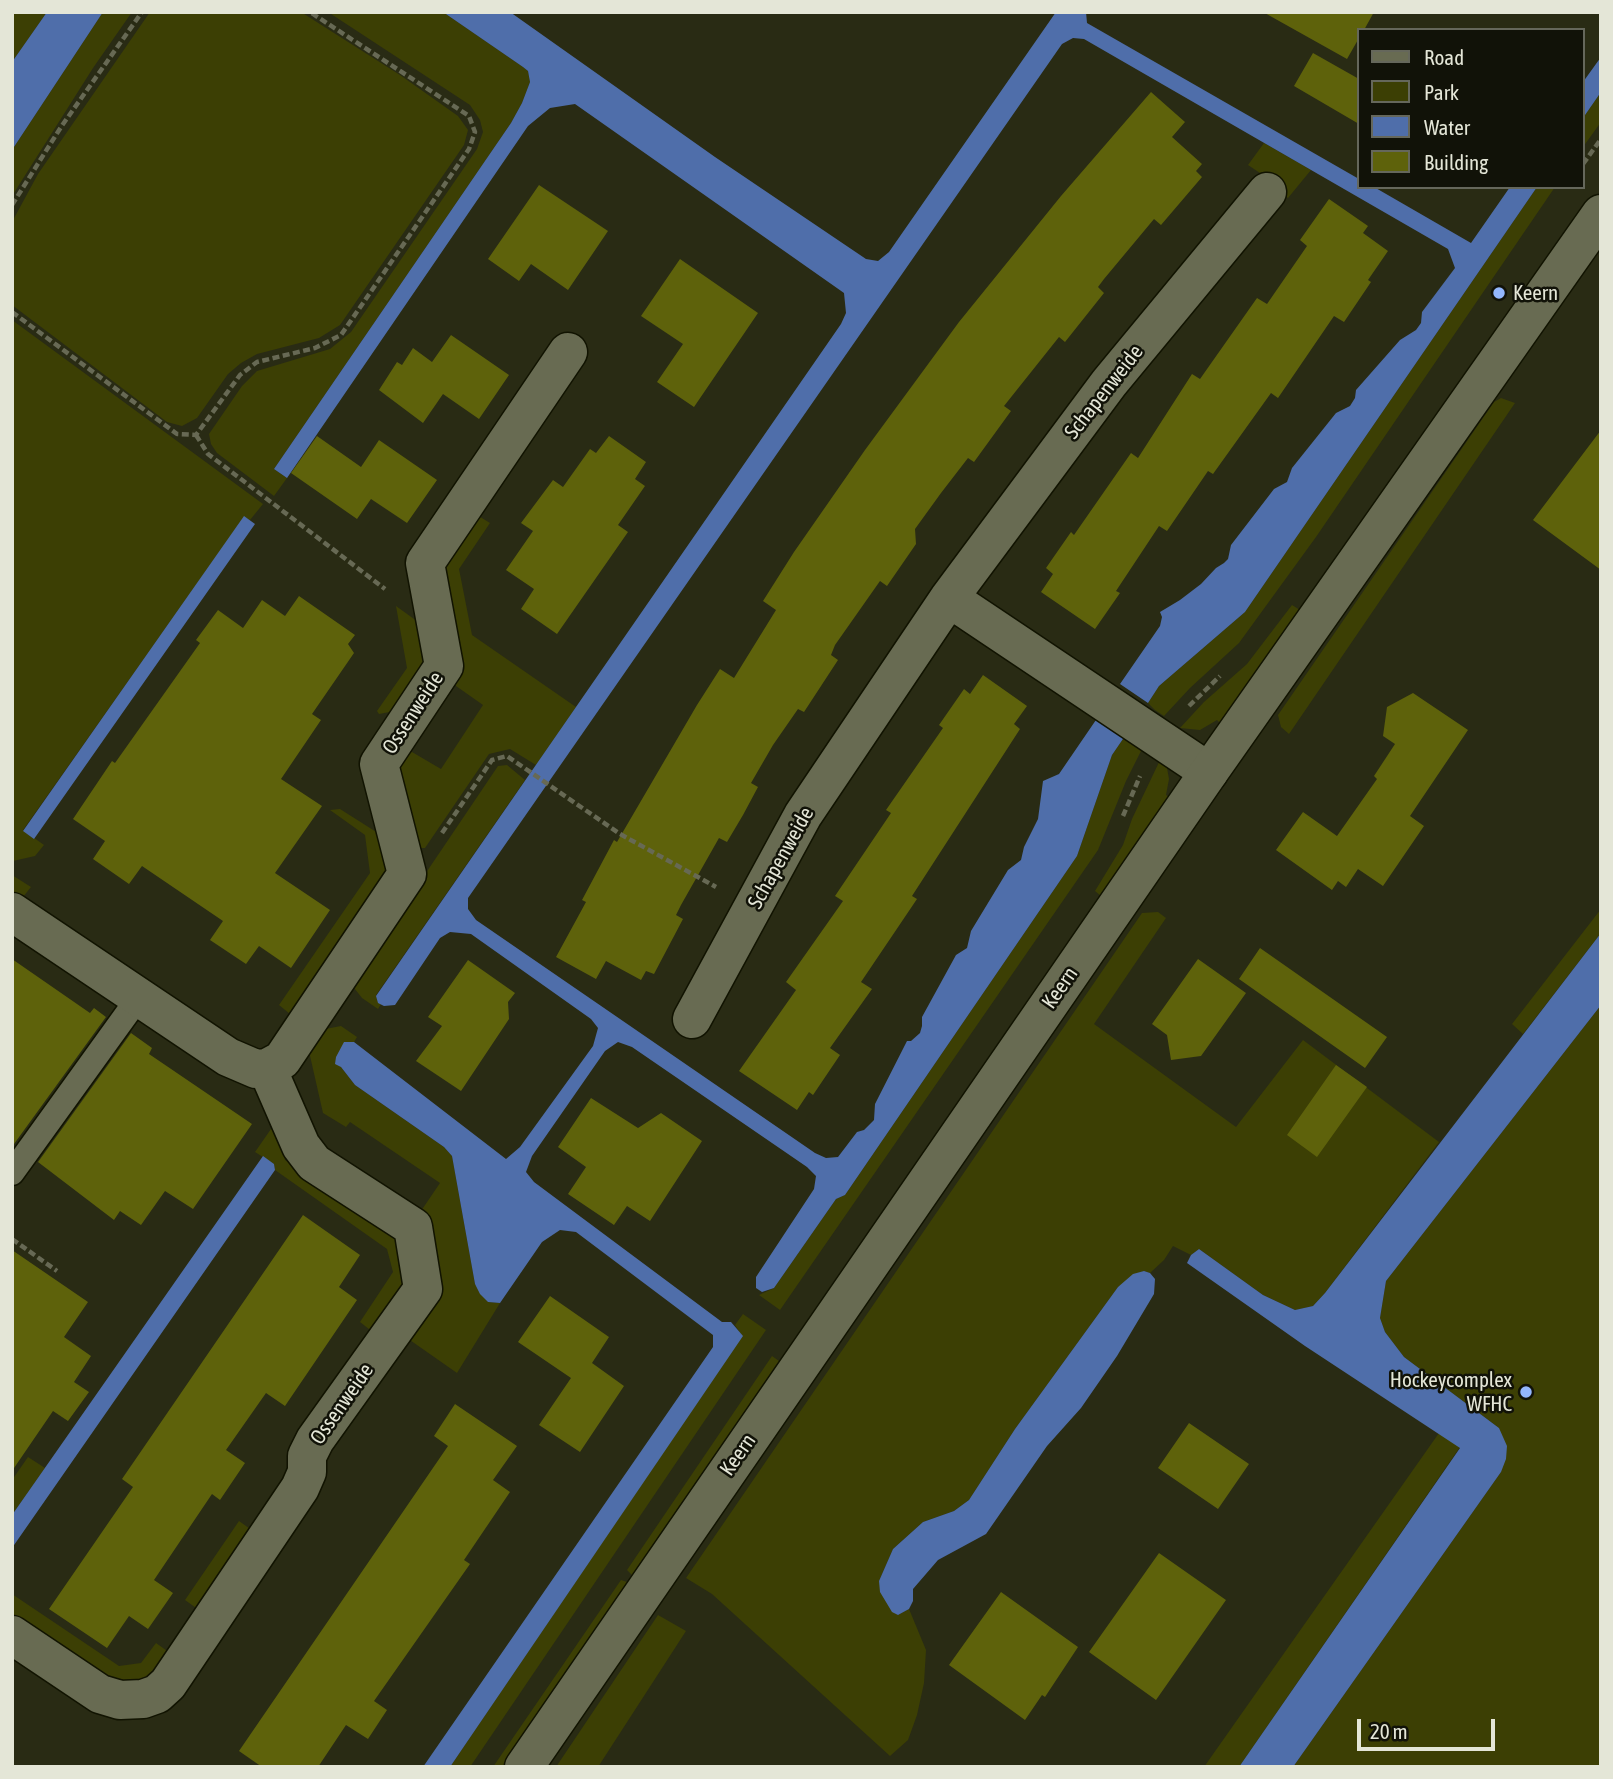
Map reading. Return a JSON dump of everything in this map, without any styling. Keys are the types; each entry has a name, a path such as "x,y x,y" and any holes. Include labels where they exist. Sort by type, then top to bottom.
{"street":[{"name":"Schapenweide","path":"692,1018 803,815 948,598 1109,383 1267,192"},
{"name":"Keern","path":"524,1767 1209,772 1601,214"},
{"name":"Ossenweide","path":"407,874 379,764 444,666 425,563 568,352"},
{"path":"948,598 1209,772"},
{"path":"12,912 228,1057 256,1069 267,1068 282,1060 407,874"},
{"name":"Ossenweide","path":"12,1635 100,1694 120,1700 143,1699 157,1694 168,1684 300,1488 307,1472 307,1457 315,1440 423,1289 413,1227 314,1163 301,1146 267,1068"}],"lane":[{"path":"12,1173 139,997"}],"path":[{"path":"12,205 61,127 142,12"},
{"path":"196,435 240,375 257,362 315,348 341,335 469,149 475,132 469,116 310,12"},
{"path":"1585,161 1601,139"},
{"path":"12,312 177,434 196,435"},
{"path":"196,435 208,454 436,627"},
{"path":"407,874 422,862 492,760 507,756 620,834 722,890 731,874 761,891"},
{"path":"12,1239 57,1270"}],"green space":[{"path":"12,12 47,12 12,62"},
{"path":"103,12 132,12 12,196 12,150"},
{"path":"150,12 301,12 400,75 458,116 468,130 464,145 340,325 319,338 257,354 241,363 228,374 197,418 182,426 167,422 12,305 12,222 38,174"},
{"path":"328,12 443,12 528,71 530,82 511,123 274,469 287,478 274,496 217,453 209,434 242,386 257,371 330,349 351,332 477,149 483,132 480,120 470,105"},
{"path":"1601,92 1601,122 1585,144 1585,115"},
{"path":"1264,143 1311,170 1288,198 1248,165"},
{"path":"1536,189 1554,189 1316,537 1239,643 1164,716 1155,710 1148,703 1159,686 1245,612"},
{"path":"12,320 263,504 250,520 244,517 23,830 44,845 35,856 13,861"},
{"path":"1501,398 1515,403 1289,734 1281,727 1278,715 1494,402"},
{"path":"477,515 490,523 459,569 472,635 576,707 536,765 510,749 489,754 425,848 419,848 399,768 407,754 412,752 441,769 483,705 456,686 444,562"},
{"path":"1292,605 1300,610 1221,724 1217,720 1200,730 1180,728 1204,702 1247,664"},
{"path":"396,606 421,624 427,663 395,711 379,714 377,711 407,668"},
{"path":"1125,736 1143,747 1098,850 780,1310 759,1295 774,1288 836,1199 845,1195 1077,856 1112,755"},
{"path":"1161,758 1169,779 1166,795 1171,798 1101,896 1095,891 1123,845 1132,819"},
{"path":"507,765 525,780 376,995 381,1004 378,1009 362,998 351,984 498,766"},
{"path":"340,809 381,835 390,870 290,1014 279,1005 370,873 365,835 330,810"},
{"path":"12,875 31,887 23,897 12,892"},
{"path":"1601,909 1601,933 1523,1034 1512,1024"},
{"path":"1158,912 1166,918 1094,1024 1236,1127 1303,1040 1439,1142 1313,1306 1295,1310 1263,1295 1199,1249 1191,1255 1173,1246 1164,1260 1150,1273 1144,1271 1118,1287 1015,1429 969,1500 954,1511 923,1522 893,1549 879,1581 898,1615 909,1609 926,1650 924,1683 917,1715 908,1740 890,1756 712,1594 686,1578 1142,913"},
{"name":"Hockeycomplex WFHC","path":"1601,1005 1601,1767 1293,1767 1501,1472 1499,1428 1404,1357 1385,1332 1380,1318 1386,1281"},
{"path":"341,1026 357,1037 354,1042 344,1042 341,1067 355,1085 444,1147 452,1156 475,1284 488,1302 500,1303 457,1373 407,1338 416,1325 423,1324 442,1295 430,1220 421,1211 440,1183 350,1122 346,1127 323,1113 308,1047 320,1030"},
{"path":"271,1129 281,1137 285,1160 397,1236 404,1284 374,1333 360,1322 393,1272 387,1249 275,1170 274,1164 255,1152"},
{"path":"743,1314 766,1330 470,1767 450,1767 742,1336 735,1325"},
{"path":"772,1356 779,1361 632,1575 627,1570"},
{"path":"1439,1433 1460,1447 1239,1767 1204,1767"},
{"path":"28,1457 45,1468 12,1515 12,1480"},
{"path":"239,1521 253,1531 199,1610 185,1600"},
{"path":"621,1580 627,1582 505,1767 493,1767"},
{"path":"12,1594 119,1666 141,1663 156,1643 170,1653 146,1679 118,1684 12,1616"},
{"path":"658,1615 686,1631 598,1767 556,1767"}],"water":[{"path":"47,12 103,12 12,150 12,62"},
{"path":"443,12 510,12 715,157 866,259 878,261 889,252 1056,12 1086,12 1087,23 1358,178 1358,189 1377,189 1471,243 1509,189 1536,189 1245,612 1159,686 1148,703 1120,684 1160,626 1160,612 1201,584 1228,559 1231,545 1274,489 1287,482 1292,468 1336,413 1350,406 1356,390 1400,340 1416,330 1421,323 1422,312 1455,268 1448,249 1084,39 1073,38 1062,44 468,898 468,909 476,920 815,1153 826,1158 838,1157 857,1132 864,1130 874,1120 875,1104 907,1041 920,1033 922,1017 956,955 967,948 971,931 1008,870 1021,860 1024,847 1038,819 1043,781 1059,774 1098,717 1125,736 1112,755 1077,856 845,1195 836,1199 774,1288 762,1292 756,1288 756,1277 814,1189 816,1176 807,1167 632,1047 618,1042 605,1051 532,1156 526,1172 534,1182 722,1322 731,1322 743,1336 450,1767 423,1767 713,1347 713,1335 576,1232 560,1230 542,1242 500,1303 488,1302 475,1284 452,1156 444,1147 355,1085 341,1067 335,1064 336,1057 344,1042 354,1042 506,1159 520,1147 593,1046 598,1028 591,1019 471,934 450,932 440,938 395,1005 384,1006 378,1003 376,996 841,324 846,313 844,293 575,104 550,108 528,126 287,478 274,469 511,123 530,82 528,71"},
{"path":"1601,57 1601,92 1585,115 1585,79"},
{"path":"244,516 255,524 34,839 23,831"},
{"path":"1601,933 1601,1005 1386,1281 1380,1318 1385,1332 1404,1357 1499,1428 1507,1446 1501,1472 1293,1767 1239,1767 1460,1448 1305,1346 1187,1263 1191,1255 1199,1249 1263,1295 1295,1310 1313,1306"},
{"path":"263,1156 274,1164 275,1170 12,1548 12,1515"},
{"path":"1144,1271 1155,1279 1154,1294 1117,1356 1081,1408 1047,1446 986,1534 938,1560 913,1589 913,1601 909,1609 898,1615 892,1612 880,1592 879,1581 893,1549 923,1522 954,1511 969,1500 1015,1429 1118,1287 1133,1274"}],"building":[{"path":"1263,12 1374,12 1365,28 1358,28 1358,40 1347,59"},
{"path":"1313,53 1358,78 1358,123 1294,86"},
{"path":"1151,92 1185,122 1172,137 1202,164 1196,171 1202,177 1161,225 1154,219 1098,287 1104,293 1065,342 1059,337 1004,406 1011,411 974,462 968,458 941,493 915,529 916,544 887,586 880,581 835,645 831,655 838,660 804,712 798,709 773,745 751,783 758,787 743,815 727,842 719,838 681,905 676,915 683,919 654,974 646,971 641,980 606,961 596,979 556,957 586,902 582,900 614,840 617,842 697,705 720,669 734,678 776,610 763,601 794,552 959,322 1061,196"},
{"path":"539,185 608,231 568,290 531,264 519,281 488,259"},
{"path":"1329,199 1368,226 1363,233 1388,251 1344,322 1334,316 1278,398 1271,393 1213,474 1208,471 1167,531 1159,526 1116,591 1120,593 1095,629 1041,592 1053,574 1046,568 1071,532 1074,535 1131,453 1138,458 1192,374 1200,379 1257,298 1267,304 1307,246 1300,240"},
{"path":"680,259 758,313 694,407 657,382 683,344 641,316"},
{"path":"451,335 509,375 479,419 443,394 423,423 379,390 397,362 402,365 413,348 432,362"},
{"path":"1601,430 1601,570 1533,520"},
{"path":"317,436 361,467 379,440 437,480 407,523 371,499 357,519 291,473"},
{"path":"609,436 646,462 635,479 645,486 618,525 628,532 557,634 521,609 534,589 506,570 533,531 521,523 553,480 563,487 590,449 596,453"},
{"path":"299,596 355,635 348,644 354,653 312,714 321,720 281,779 322,806 275,873 330,910 291,968 259,946 246,964 210,940 223,921 142,866 129,884 93,859 105,841 73,819 112,761 115,763 200,643 196,640 218,610 243,628 262,600 285,616"},
{"path":"983,675 1027,706 1014,724 1020,729 912,896 917,899 861,982 872,989 830,1048 840,1055 813,1095 809,1092 797,1110 739,1071 796,990 786,982 843,901 835,896 891,813 886,810 943,728 939,725 964,689 970,694"},
{"path":"1413,693 1468,730 1410,816 1424,826 1383,886 1358,869 1346,887 1338,881 1332,890 1276,850 1303,812 1337,836 1377,779 1374,776 1395,744 1383,736 1387,707"},
{"path":"1260,948 1387,1037 1365,1068 1239,979"},
{"path":"12,959 90,1013 94,1008 106,1017 14,1144 12,1143"},
{"path":"1198,959 1246,993 1201,1056 1171,1060 1167,1035 1152,1024"},
{"path":"468,960 515,993 508,1002 509,1019 461,1091 416,1061 442,1026 428,1017"},
{"path":"131,1033 152,1048 149,1054 252,1124 193,1209 165,1191 141,1225 120,1211 114,1220 38,1162"},
{"path":"1336,1065 1367,1087 1317,1157 1287,1135"},
{"path":"591,1098 638,1128 661,1113 702,1141 650,1221 627,1206 614,1225 568,1194 586,1167 558,1147"},
{"path":"303,1215 360,1255 339,1287 357,1300 285,1406 266,1393 226,1450 245,1463 220,1500 212,1494 154,1580 173,1593 148,1629 129,1616 107,1648 49,1609 133,1487 122,1479"},
{"path":"12,1250 88,1302 64,1337 91,1356 74,1382 89,1392 68,1421 53,1411 12,1471"},
{"path":"550,1296 609,1337 592,1363 624,1386 580,1452 539,1425 571,1378 518,1342"},
{"path":"455,1404 517,1446 493,1480 510,1492 464,1560 470,1564 374,1701 387,1710 368,1739 346,1725 318,1767 262,1767 239,1751 448,1446 434,1436"},
{"path":"1189,1423 1249,1464 1218,1509 1158,1468"},
{"path":"1159,1553 1226,1600 1156,1700 1089,1652"},
{"path":"1001,1592 1078,1647 1045,1697 1042,1695 1025,1720 949,1665"}],"place":[{"name":"Keern","path":"1499,293"},
{"name":"Hockeycomplex WFHC","path":"1526,1392"}]}
